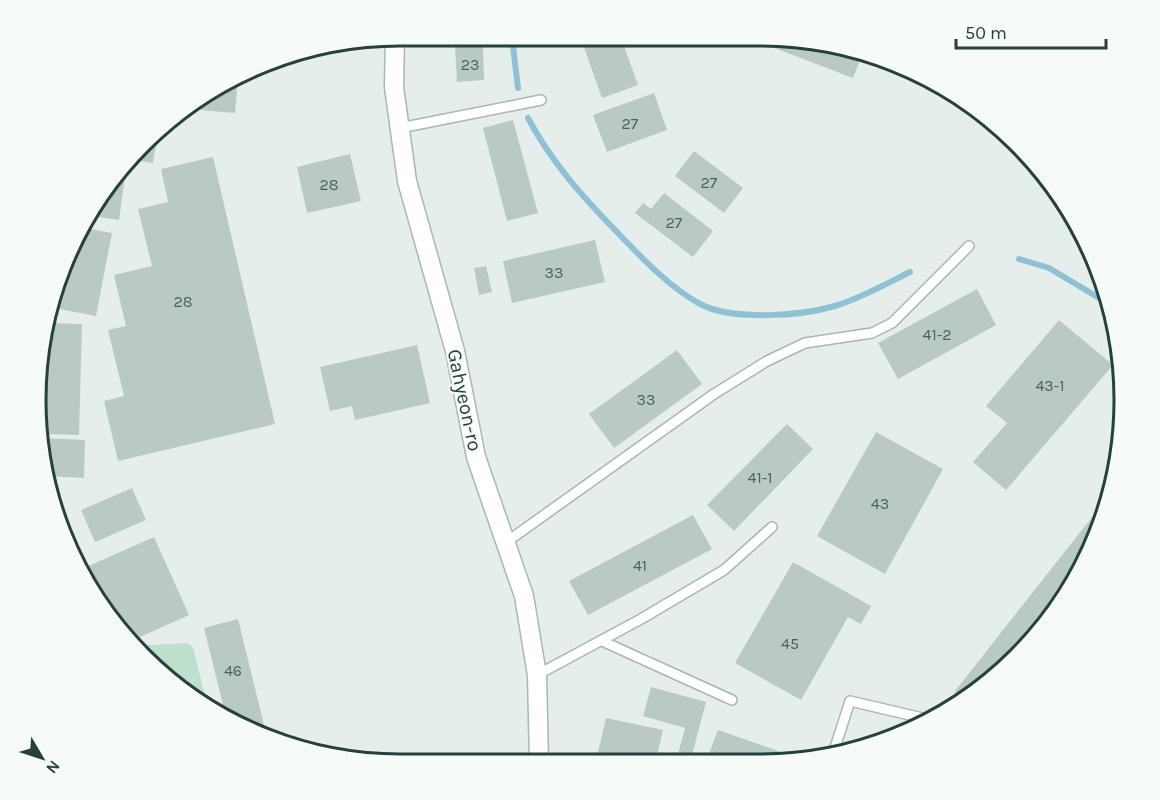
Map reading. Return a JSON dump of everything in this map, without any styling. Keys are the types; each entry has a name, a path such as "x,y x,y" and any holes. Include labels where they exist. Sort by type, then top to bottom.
{"street":[{"name":"Gahyeon-ro","path":"395,46 394,87 407,181 455,351 476,457 524,596 537,675 539,754"}],"lane":[{"path":"400,128 541,100"},
{"path":"505,543 714,394 767,361 805,343 872,333 892,323 969,246"},
{"path":"537,675 602,641 724,570 772,527"},
{"path":"602,641 732,699"},
{"path":"836,745 850,701 917,717"}],"green space":[{"path":"187,643 193,647 205,694 167,666 146,645"}],"building":[{"path":"483,46 484,80 457,82 455,47"},
{"path":"583,46 624,46 638,85 602,98"},
{"path":"771,46 829,53 860,61 853,78"},
{"path":"237,86 235,113 199,110"},
{"path":"654,93 667,130 607,152 593,115"},
{"path":"513,120 538,213 507,221 483,128"},
{"path":"156,144 153,163 140,161"},
{"path":"694,151 743,188 724,213 675,176"},
{"path":"350,154 361,201 307,213 297,167"},
{"path":"213,157 275,424 118,461 104,401 124,396 108,330 126,326 114,275 152,266 138,209 168,202 161,169"},
{"path":"125,179 119,220 98,217"},
{"path":"664,193 713,231 693,257 635,213 643,203 651,209"},
{"path":"91,229 112,233 96,316 59,309 73,265"},
{"path":"595,240 605,282 512,303 503,261"},
{"path":"486,266 492,292 479,295 474,268"},
{"path":"977,289 996,325 898,379 878,343"},
{"path":"1059,320 1111,364 1112,367 1006,490 973,462 1007,423 986,406"},
{"path":"55,323 82,324 79,435 48,434 47,376"},
{"path":"417,345 430,403 355,420 352,406 330,411 320,367"},
{"path":"677,350 702,384 614,448 589,414"},
{"path":"787,424 813,449 734,531 707,505"},
{"path":"876,432 943,469 885,574 817,536"},
{"path":"49,438 85,440 84,478 55,477"},
{"path":"132,488 146,520 95,542 81,510"},
{"path":"1095,513 1066,577 1026,633 993,666 957,693 955,691"},
{"path":"693,515 712,549 588,615 569,581"},
{"path":"154,537 189,615 138,638 106,596 88,566"},
{"path":"793,562 871,606 861,624 848,617 801,700 735,663"},
{"path":"238,619 264,727 223,706 204,628"},
{"path":"651,687 706,702 692,754 678,754 685,728 643,716"},
{"path":"606,718 663,730 657,754 598,754"},
{"path":"718,730 784,753 760,754 709,754"}],"waterway":[{"path":"513,46 518,88"},
{"path":"528,118 557,164 592,205 656,271 677,289 700,304 730,313 748,315 804,312 845,303 910,272"},
{"path":"1019,259 1049,268 1098,297"}]}
